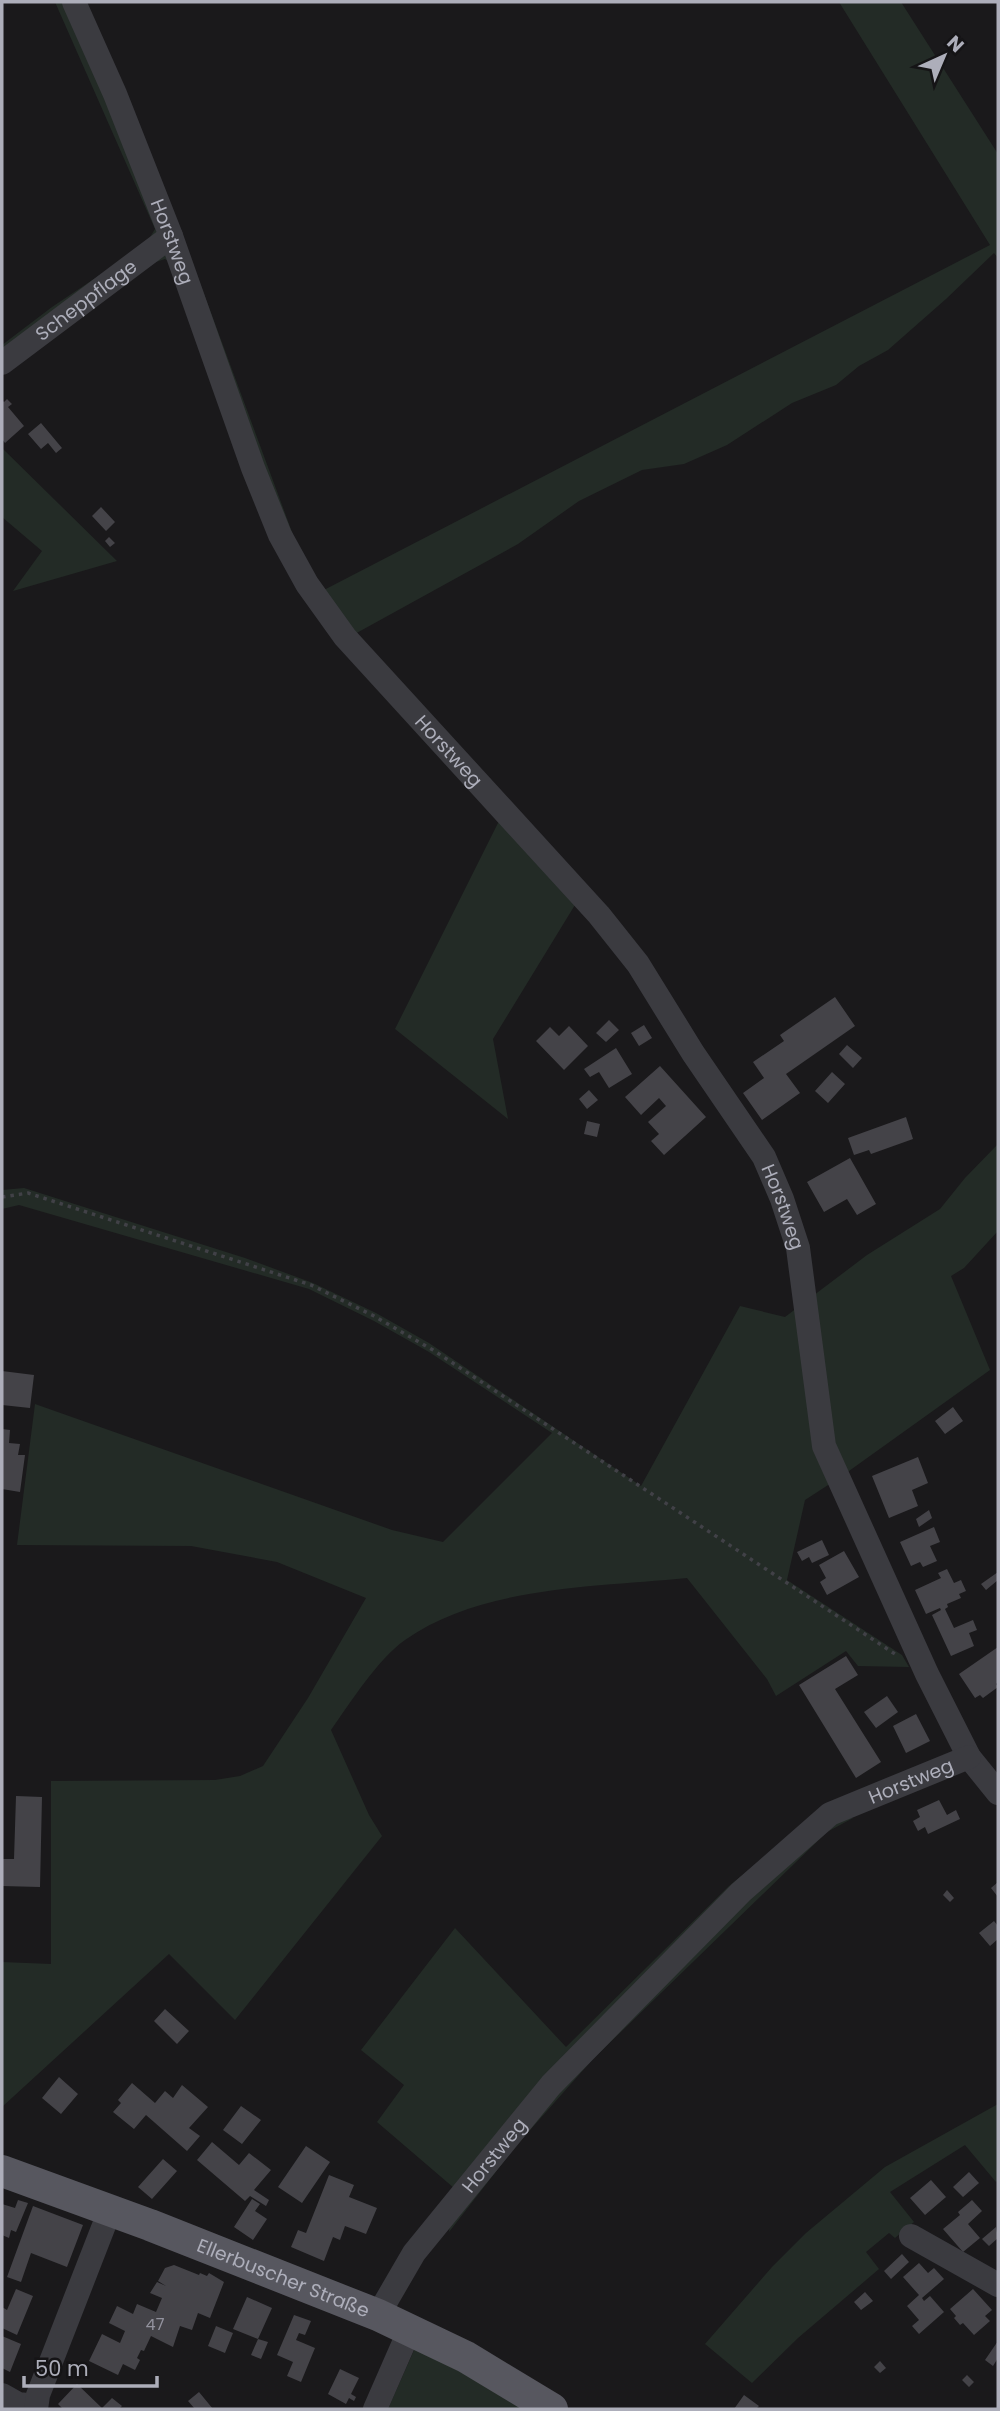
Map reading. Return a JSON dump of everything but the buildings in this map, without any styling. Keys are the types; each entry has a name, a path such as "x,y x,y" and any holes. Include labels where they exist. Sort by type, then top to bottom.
{"main road":[{"name":"Ellerbuscher Straße","path":"2,2171 110,2210 378,2315 466,2357 552,2409"}],"street":[{"name":"Horstweg","path":"74,2 115,94 172,236 254,468 281,535 307,584 345,637 598,915 638,964 692,1053 764,1157 782,1199 798,1248 824,1446 926,1674 969,1757 830,1814 741,1892 551,2085 414,2253 378,2315"},
{"name":"Scheppflage","path":"2,363 172,236"},
{"path":"969,1757 998,1793"},
{"path":"2,2395 18,2404 36,2408 38,2395 110,2210"},
{"path":"911,2236 998,2285"},
{"path":"375,2409 403,2345"}],"path":[{"path":"2,1197 28,1193 54,1201 311,1285 374,1316 433,1350 926,1674"}],"shaded area":[{"path":"55,2 80,2 190,256 299,551 322,591 990,245 839,2 901,2 998,154 998,258 994,253 888,350 859,366 836,385 792,403 727,445 684,464 642,470 579,501 518,544 353,635 578,900 493,1039 508,1119 395,1029 501,817 338,640 172,264 165,259 156,262 2,369 2,345 52,307 146,244 155,229"},
{"path":"2,448 117,561 13,591 42,551 2,517"},
{"path":"998,1144 998,1231 964,1268 951,1276 990,1370 805,1500 787,1580 902,1655 909,1667 858,1666 846,1651 776,1696 767,1679 687,1578 541,1592 468,1609 435,1622 405,1640 385,1658 331,1730 369,1815 382,1836 235,2020 169,1954 2,2107 2,1962 51,1964 51,1781 215,1780 240,1776 263,1766 308,1698 366,1598 277,1562 191,1546 17,1545 35,1404 392,1530 443,1542 552,1433 429,1352 309,1289 19,1205 2,1209 2,1190 24,1188 245,1258 313,1283 376,1313 429,1343 641,1486 740,1306 785,1317 867,1255 940,1209"},
{"path":"827,1806 853,1818 827,1832 593,2059 515,2147 449,2232 454,2188 377,2122 404,2085 361,2050 455,1928 566,2047 729,1886"},
{"path":"998,2104 998,2180 996,2182 965,2145 890,2192 914,2222 895,2238 889,2233 866,2252 879,2269 798,2338 752,2383 705,2344 772,2267 806,2233 885,2167"},
{"path":"415,2348 484,2384 524,2409 388,2409"}]}
